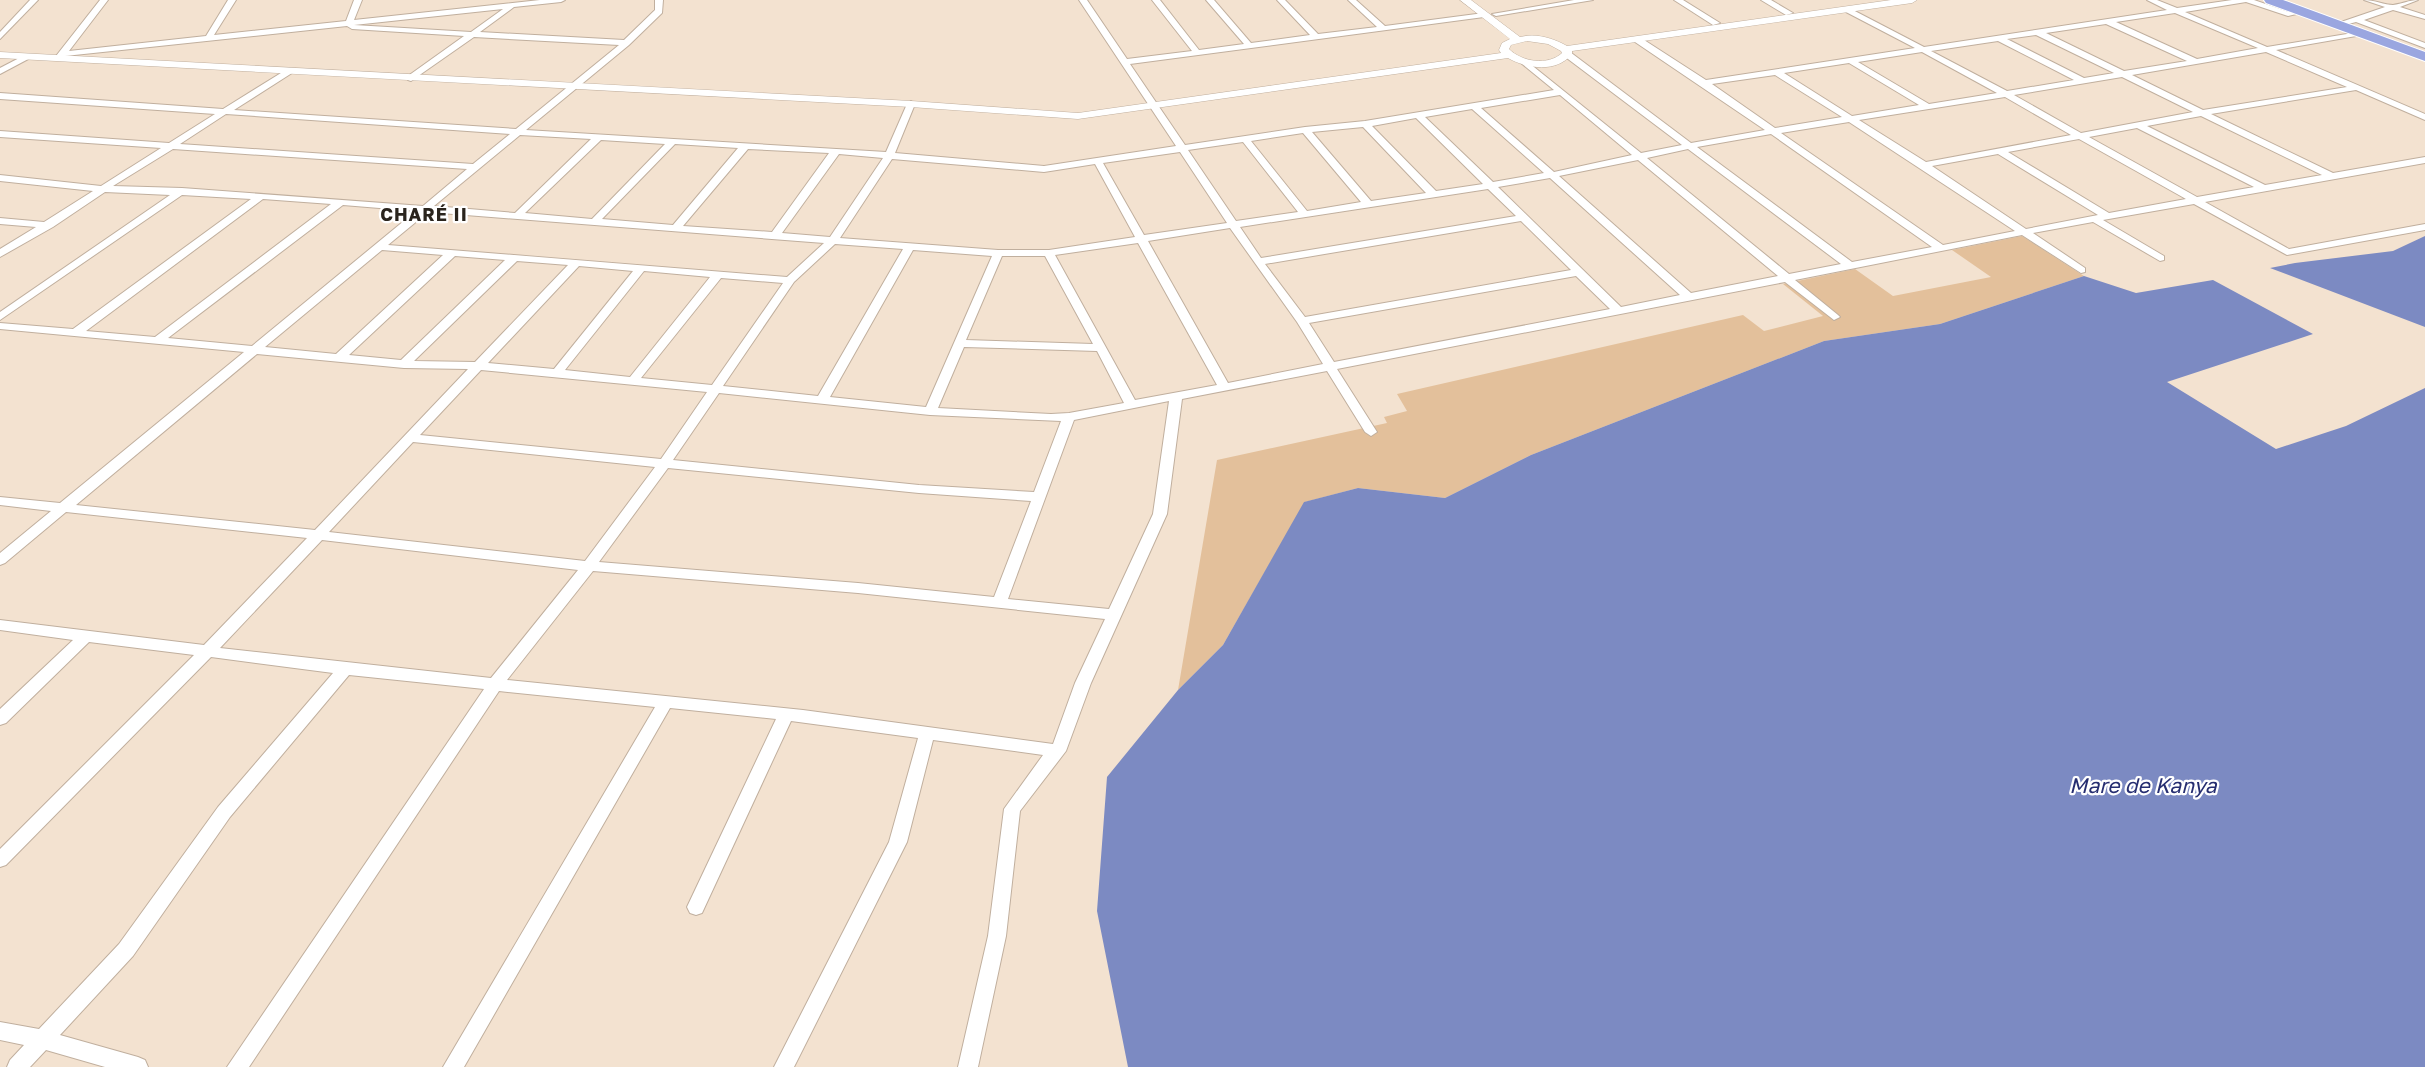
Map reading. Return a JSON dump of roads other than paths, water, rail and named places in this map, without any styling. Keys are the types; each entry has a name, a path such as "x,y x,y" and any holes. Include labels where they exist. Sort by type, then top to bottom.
{"highway":[{"path":"2271,0 2301,12 2354,26"},
{"path":"2283,0 2354,26 2425,57"}],"street":[{"path":"0,37 34,0"},
{"path":"60,57 104,0"},
{"path":"208,39 232,0"},
{"path":"349,23 358,0"},
{"path":"60,57 349,23 491,4 511,6 561,0"},
{"path":"0,560 626,43 659,11 659,0"},
{"path":"1083,0 1258,262 1302,321 1371,432"},
{"path":"1156,0 1197,52"},
{"path":"1210,0 1249,45"},
{"path":"1281,0 1315,36"},
{"path":"1352,0 1382,27"},
{"path":"1465,0 1516,39"},
{"path":"1478,0 1527,38"},
{"path":"1496,14 1589,0"},
{"path":"1678,0 1716,24"},
{"path":"1765,0 1788,13"},
{"path":"1564,49 1878,0"},
{"path":"1564,49 1912,0"},
{"path":"2151,0 2425,117"},
{"path":"1704,83 2247,0 2288,14 2301,12"},
{"path":"2368,0 2425,17"},
{"path":"0,178 104,189 261,196 592,223 998,252 1049,253 1489,186 1772,131 2265,50 2354,26 2414,0"},
{"path":"2419,0 2425,2"},
{"path":"411,78 511,6"},
{"path":"1849,10 2006,94 2287,252 2425,227"},
{"path":"1123,62 1484,15"},
{"path":"2106,21 2196,62"},
{"path":"349,23 352,26 626,43"},
{"path":"2354,26 2425,46"},
{"path":"2037,32 2333,176"},
{"path":"1999,38 2084,80"},
{"path":"1509,56 1504,50 1505,45 1516,39 1545,39 1564,49 1689,146 1850,266"},
{"path":"1638,40 1704,83 1940,248"},
{"path":"0,55 911,104 1078,116 1509,56 1524,61 1555,62 1563,58 1564,49"},
{"path":"0,71 28,57"},
{"path":"1524,61 1834,317"},
{"path":"1851,61 1927,106"},
{"path":"0,254 49,225 289,71"},
{"path":"1776,72 1924,164 2023,233 2081,270"},
{"path":"1924,164 2201,113 2355,88"},
{"path":"0,96 516,132 836,151 1044,169 1305,130 1365,124 1561,92"},
{"path":"237,1067 496,683 589,566 664,464 790,280 833,240 889,156 911,104"},
{"path":"1474,106 1690,298"},
{"path":"1417,114 1620,312"},
{"path":"1365,124 1434,194"},
{"path":"2139,125 2263,188"},
{"path":"1305,130 1369,205"},
{"path":"0,134 474,167"},
{"path":"517,216 600,137"},
{"path":"1245,139 1306,215"},
{"path":"592,223 672,142"},
{"path":"675,229 746,145"},
{"path":"1998,150 2107,216"},
{"path":"775,236 836,151"},
{"path":"0,326 404,364 477,366 930,411 1051,418 1069,417 1620,312 2107,216 2425,160"},
{"path":"1098,162 1225,388"},
{"path":"0,317 182,191"},
{"path":"74,334 261,196"},
{"path":"156,342 342,202"},
{"path":"1258,262 1522,218"},
{"path":"2095,219 2160,258"},
{"path":"0,221 49,225"},
{"path":"822,400 910,245"},
{"path":"379,247 790,280"},
{"path":"930,411 998,252"},
{"path":"1049,253 1131,404"},
{"path":"340,357 451,254"},
{"path":"404,364 514,258"},
{"path":"0,860 208,651 576,263"},
{"path":"557,374 641,268"},
{"path":"1302,321 1578,272"},
{"path":"632,382 717,275"},
{"path":"959,343 1101,348"},
{"path":"968,1067 997,936 1012,809 1046,763 1058,751 1083,683 1112,615 1161,511 1176,397"},
{"path":"999,603 1069,417"},
{"path":"409,438 920,489 1039,497"},
{"path":"0,501 589,566 849,587 1112,615"},
{"path":"0,625 345,669 496,683 786,715 1058,751"},
{"path":"0,718 87,635"},
{"path":"17,1067 126,950 224,812 345,669"},
{"path":"453,1067 666,702"},
{"path":"696,908 786,715"},
{"path":"784,1067 898,842 927,733"},
{"path":"0,1031 42,1038 138,1067"}],"water":[{"path":"2425,236 2425,327 2270,268 2295,263 2393,251"},
{"name":"Mare de Kanya","path":"2084,276 2136,293 2213,280 2313,334 2167,382 2276,449 2346,426 2425,388 2425,1067 1128,1067 1097,911 1107,777 1178,690 1223,645 1304,502 1358,488 1445,498 1531,455 1824,341 1940,324"}],"district":[{"name":"CHARÉ II","path":"424,214"}]}
